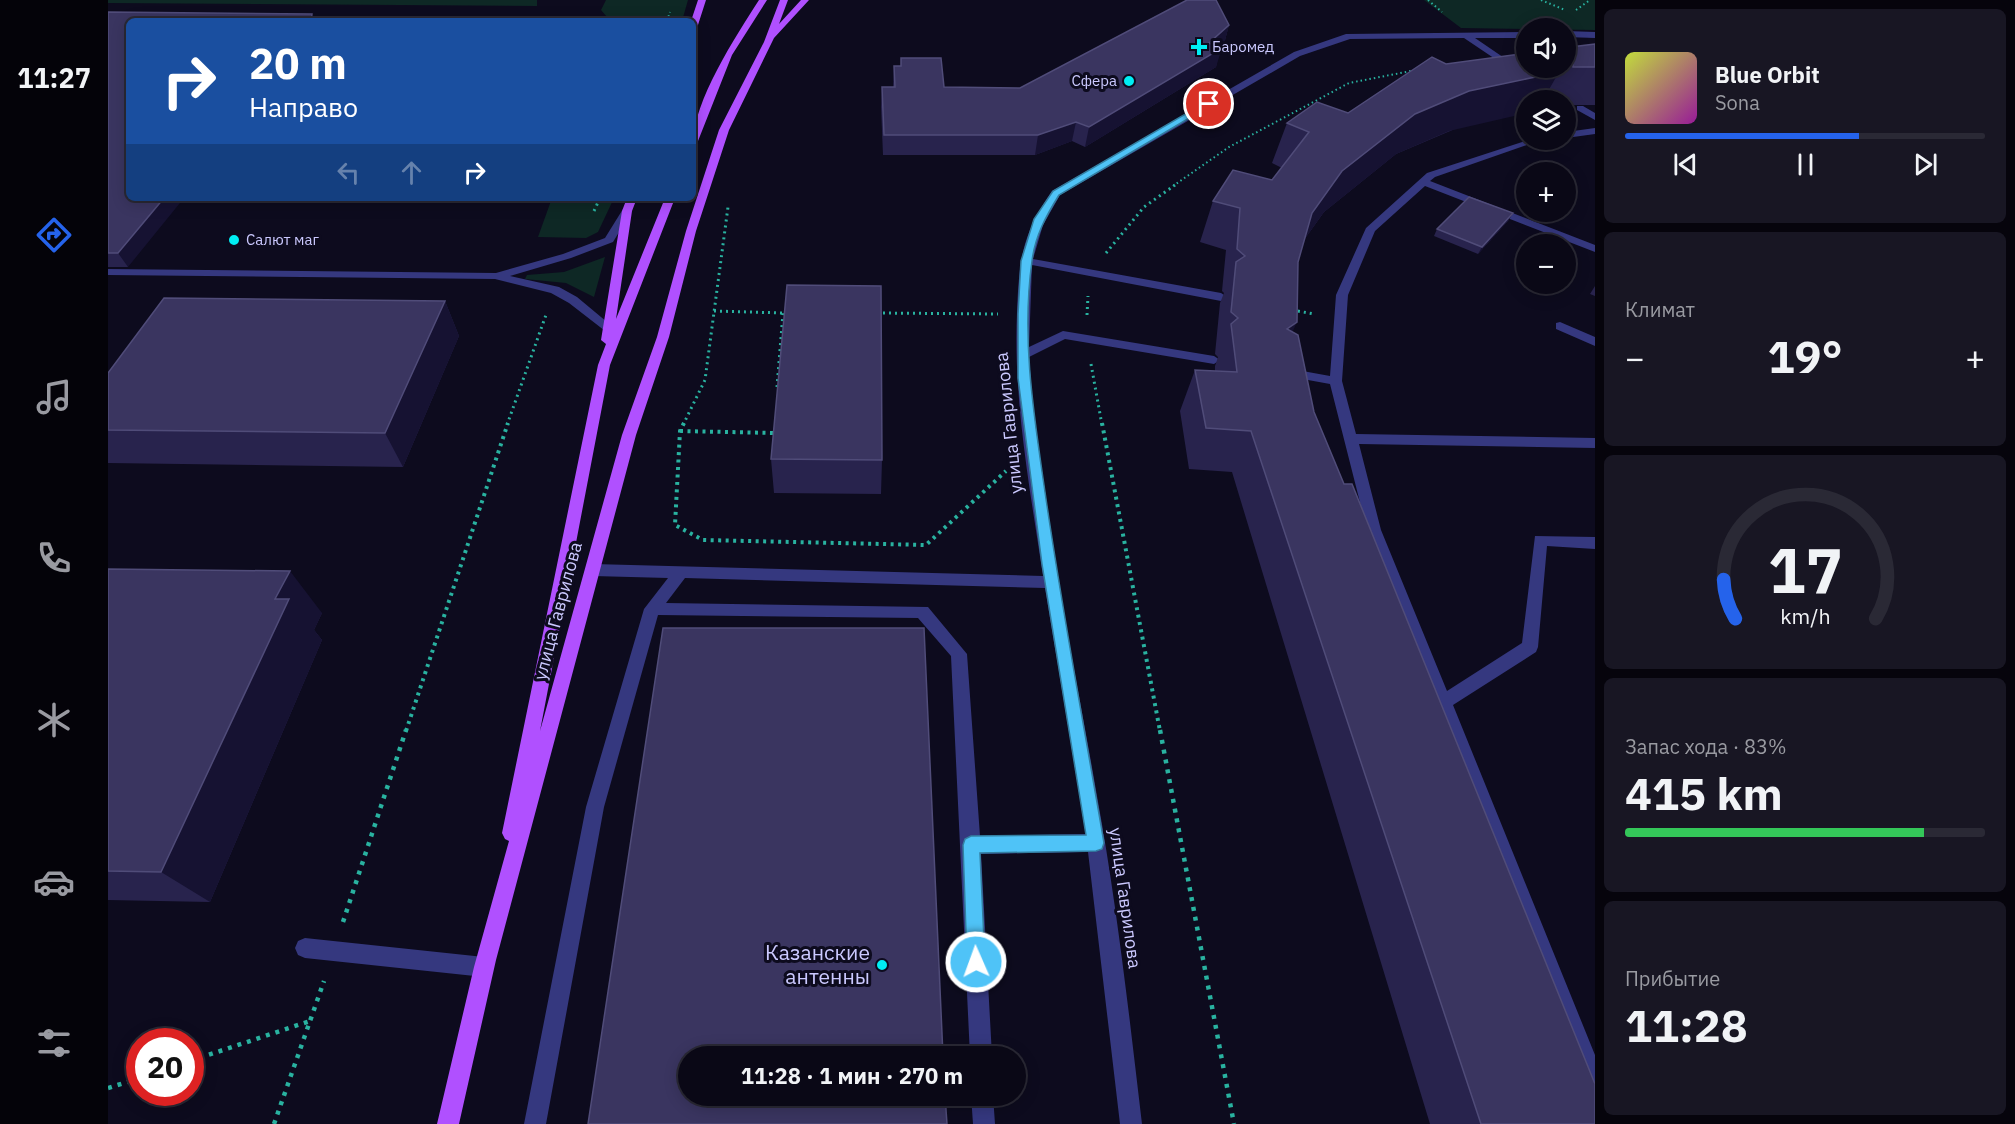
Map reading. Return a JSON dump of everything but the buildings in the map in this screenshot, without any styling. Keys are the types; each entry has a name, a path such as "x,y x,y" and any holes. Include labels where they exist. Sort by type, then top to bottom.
{"main road":[{"path":"696,20 702,0"},
{"path":"699,13 708,0"},
{"path":"696,134 728,55 763,0"},
{"name":"улица Гаврилова","path":"484,968 629,435 663,337 691,231 724,130 768,42 784,0"},
{"path":"768,42 805,0"},
{"path":"604,365 627,211 631,201"},
{"name":"улица Гаврилова","path":"448,1124 484,968 604,365 669,201"}],"street":[{"path":"1576,34 1595,34"},
{"path":"1465,35 1516,69"},
{"name":"улица Гаврилова","path":"1131,1124 1096,843 1052,582 1023,378 1023,314 1027,261 1039,219 1056,193 1297,54 1349,36 1516,35"},
{"path":"1580,108 1595,117"},
{"path":"1576,134 1595,131"},
{"path":"1516,147 1431,175 1370,230 1342,295 1336,381 1374,530 1595,1082"},
{"path":"1423,182 1595,249"},
{"path":"495,276 567,256 609,240 627,211"},
{"path":"1027,261 1221,297"},
{"path":"108,272 495,276 555,290 573,300 609,330"},
{"path":"1560,326 1595,342"},
{"path":"1023,355 1064,335 1214,360"},
{"path":"1277,370 1336,381"},
{"path":"1350,440 1595,442"},
{"path":"1443,702 1530,647 1540,540 1595,543"},
{"path":"592,570 1052,582"},
{"path":"535,1124 595,807 652,609 681,572"},
{"path":"652,609 922,612 959,654 981,1046"},
{"path":"971,845 1096,843"},
{"path":"305,948 484,968"},
{"path":"983,1106 984,1124"}],"path":[{"path":"1428,0 1445,14"},
{"path":"1234,1124 1086,339 1089,273 1144,207 1229,147 1349,83 1427,68"},
{"path":"567,256 586,230 599,201"},
{"path":"728,207 705,380 680,431 675,525 703,540 926,544 1007,469"},
{"path":"274,1124 311,1021 505,431 555,290"},
{"path":"714,311 795,313"},
{"path":"777,389 783,312"},
{"path":"866,313 1023,314"},
{"path":"680,431 774,433 774,422"},
{"path":"204,1056 311,1021"},
{"path":"108,1088 126,1082"}],"green space":[{"path":"108,0 537,0 537,6 108,3"},
{"path":"606,0 688,0 683,18 607,17 601,10"},
{"path":"1424,0 1595,0 1595,30 1576,30 1576,18 1516,18 1516,29 1461,28"},
{"path":"551,201 613,201 598,232 586,238 538,237"},
{"path":"605,257 594,297 566,283 525,279 527,275 564,272"}],"place":[{"name":"Баромед","path":"1199,47"},
{"name":"Сфера","path":"1129,81"},
{"name":"Салют маг","path":"234,240"},
{"name":"Казанские антенны","path":"882,965"}],"route":[{"path":"976,962 971,845 1096,843 1049,564 1023,378 1023,314 1027,261 1034,233 1039,219 1056,193 1209,104"}]}
